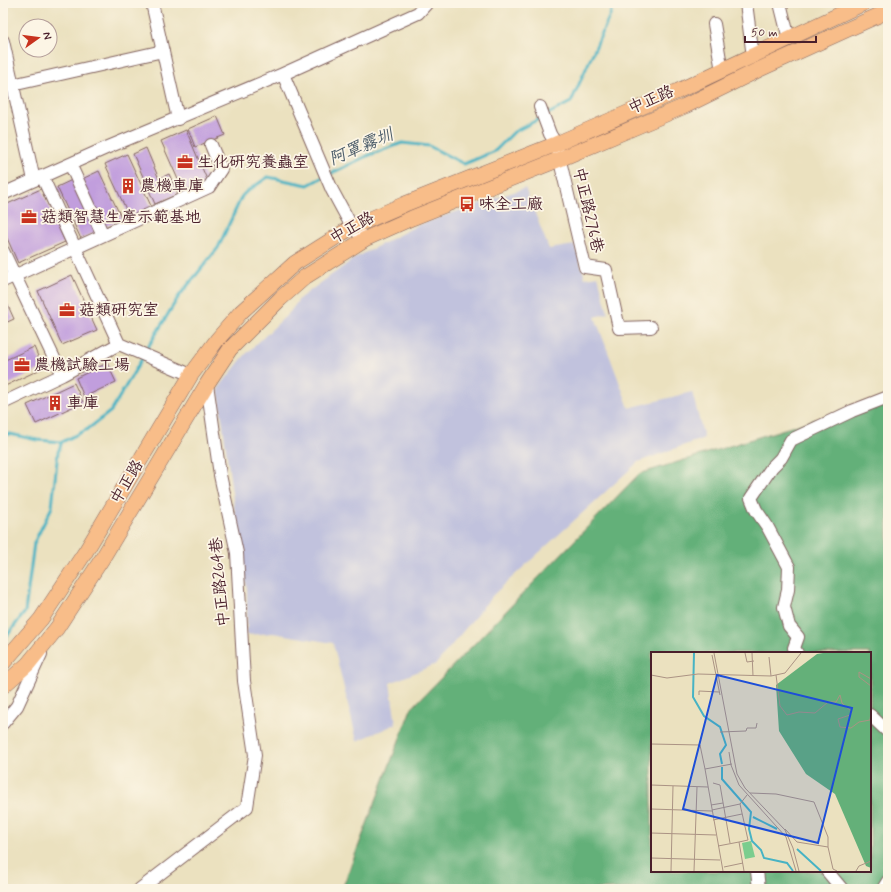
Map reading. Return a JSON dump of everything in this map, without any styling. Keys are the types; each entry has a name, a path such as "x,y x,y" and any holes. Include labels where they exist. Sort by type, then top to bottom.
{"main road":[{"name":"中正路","path":"3,686 28,664 57,628 102,560 207,384 230,349 280,299 305,277 365,239 412,218 560,159 685,106 756,63 789,39 864,3"},
{"name":"中正路","path":"3,663 41,619 82,557 191,375 217,340 241,312 295,263 352,227 553,139 722,71 756,63 888,11"}],"lane":[{"path":"152,3 178,119"},
{"path":"3,194 283,74 418,13 427,3"},
{"path":"746,3 756,63"},
{"path":"780,3 789,39"},
{"path":"714,24 722,71"},
{"path":"3,41 8,86 38,178 75,248 119,344 191,375"},
{"path":"8,86 163,51"},
{"path":"283,74 332,190 352,227 365,239"},
{"name":"中正路276巷","path":"540,107 560,159 585,267 606,270 619,328 651,327"},
{"path":"3,281 209,188 221,169 211,145"},
{"path":"70,164 103,235"},
{"path":"3,251 62,375"},
{"path":"3,403 62,375 119,344"},
{"name":"中正路264巷","path":"140,889 247,807 255,754 244,681 237,553 220,475 207,384"},
{"path":"796,652 794,648 798,638 789,626 784,607 788,590 789,567 767,526 756,510 751,498 772,467 781,458 791,440 852,411 888,397"},
{"path":"3,723 17,706 47,640"},
{"path":"871,717 888,732"},
{"path":"757,872 759,889"},
{"path":"828,872 842,889"},
{"path":"883,889 888,881"}],"shaded area":[{"path":"525,188 549,249 575,245 585,278 598,276 608,313 595,317 629,408 692,392 704,438 638,462 493,595 436,664 390,683 396,724 357,741 333,643 273,633 247,635 247,589 240,551 218,389 245,355 290,312 300,298 355,258 418,225"}],"green space":[{"path":"888,397 888,889 342,889 411,709 639,474"}],"building":[{"path":"217,116 225,135 195,147 188,129"},
{"name":"生化研究養蟲室","path":"186,130 208,182 184,193 161,141"},
{"path":"146,148 159,179 169,174 178,194 155,204 133,154"},
{"name":"農機車庫","path":"127,154 152,208 130,218 105,164"},
{"path":"99,171 122,219 103,228 80,180"},
{"path":"74,179 98,231 81,239 57,187"},
{"name":"菇類智慧生產示範基地","path":"41,189 65,242 18,263 3,229 3,206"},
{"name":"菇類研究室","path":"72,275 97,330 62,345 38,291"},
{"path":"5,299 14,319 3,324 3,300"},
{"name":"農機試驗工場","path":"34,347 43,368 3,387 3,361"},
{"path":"107,363 116,382 84,397 76,378"},
{"name":"車庫","path":"74,383 83,402 36,424 27,405"}],"waterway":[{"name":"阿罩霧圳","path":"546,115 571,102 610,15 613,3"},
{"name":"阿罩霧圳","path":"328,175 367,156 402,143 429,146 464,164 495,151 514,132 541,118"},
{"name":"阿罩霧圳","path":"145,352 179,296 218,248 242,196 246,192 268,177 308,185 323,177"},
{"name":"阿罩霧圳","path":"3,435 10,434 37,440 62,442 88,429 111,411 143,357"},
{"path":"3,641 25,612 34,543 52,507 58,452 62,442"}],"place":[{"name":"生化研究養蟲室","path":"185,162"},
{"name":"農機車庫","path":"128,186"},
{"name":"味全工廠","path":"467,204"},
{"name":"菇類智慧生產示範基地","path":"29,217"},
{"name":"菇類研究室","path":"67,310"},
{"name":"農機試驗工場","path":"22,365"},
{"name":"車庫","path":"55,403"}]}
